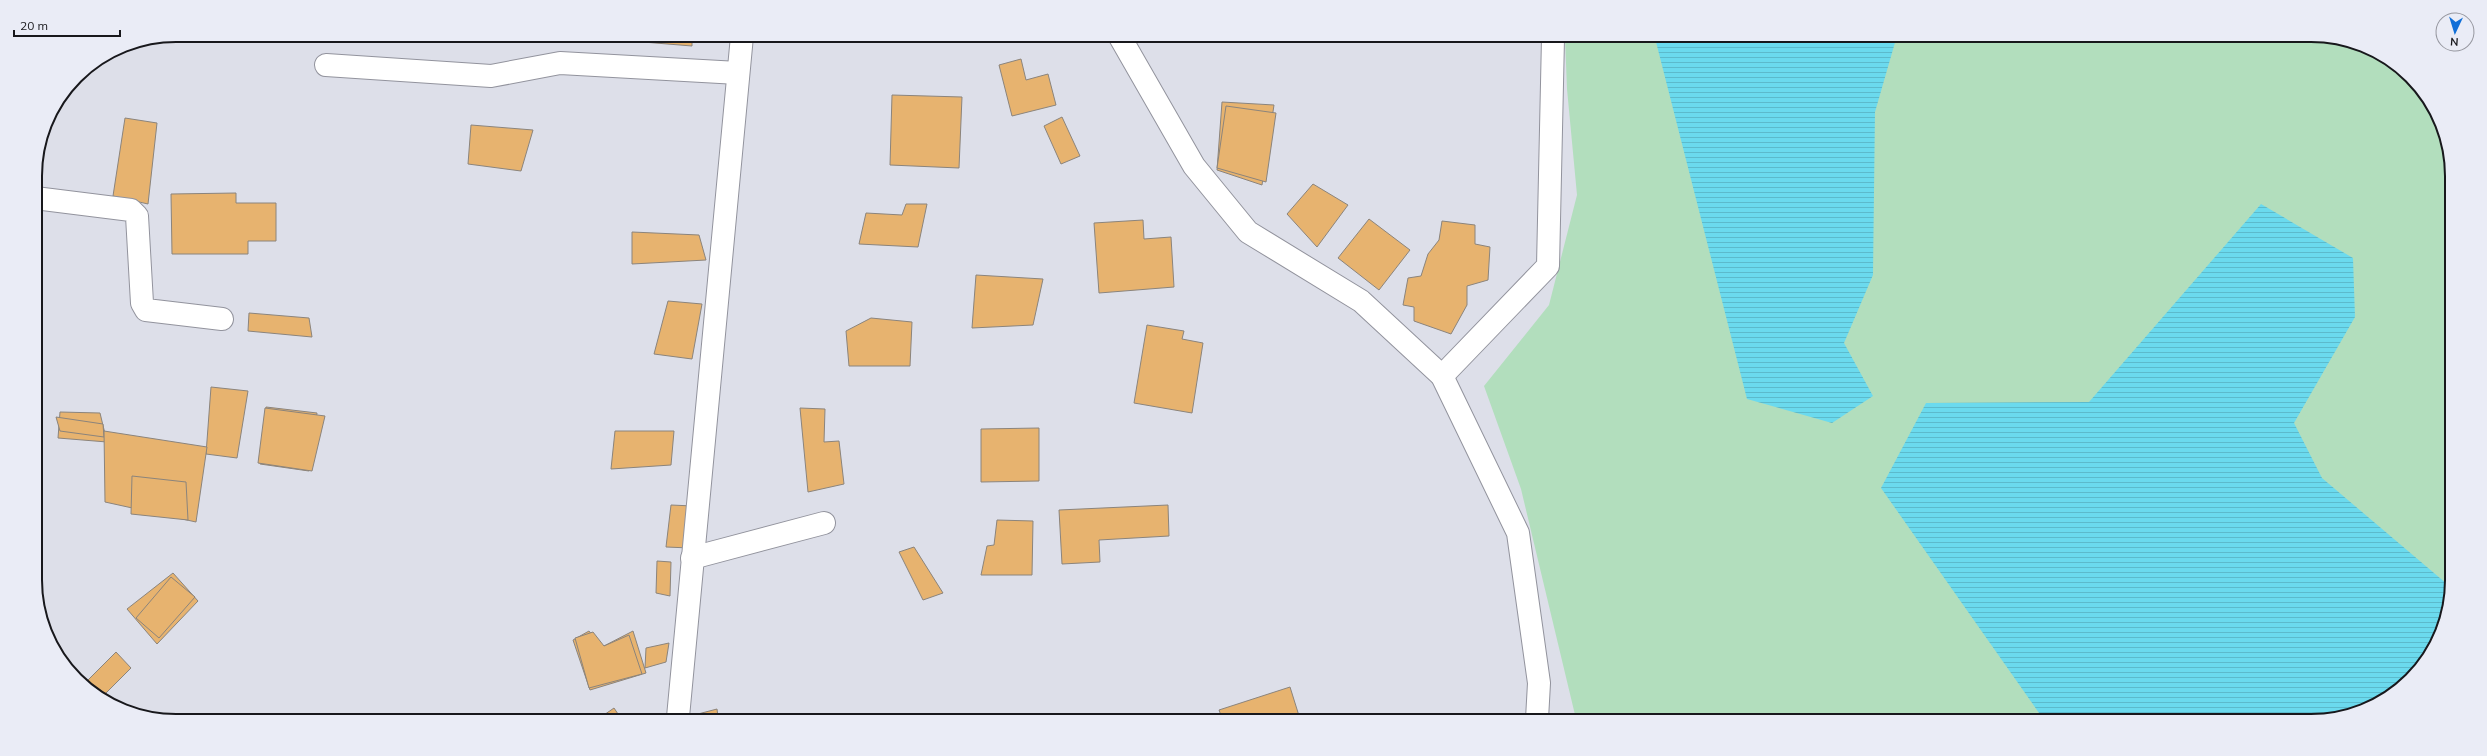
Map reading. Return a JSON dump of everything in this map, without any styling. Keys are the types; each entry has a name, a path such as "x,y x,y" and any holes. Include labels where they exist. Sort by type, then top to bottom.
{"street":[{"path":"678,714 741,42"},
{"path":"1123,42 1194,166 1248,232 1361,301 1442,376 1518,533 1539,683 1537,714"},
{"path":"1442,376 1548,266 1553,42"},
{"path":"326,65 491,76 560,64 738,73"},
{"path":"42,199 131,210 137,216 142,303 146,310 222,320"},
{"path":"692,558 824,523"}],"green space":[{"path":"1565,42 2311,42 2328,43 2354,49 2385,65 2399,75 2412,88 2422,102 2438,133 2444,159 2445,580 2444,597 2435,631 2422,654 2406,675 2370,700 2354,707 2319,714 1575,714 1521,489 1484,386 1549,305 1577,195 1567,89"}],"water":[{"path":"1656,42 1895,42 1875,112 1873,275 1844,343 1873,396 1832,423 1747,399"},
{"path":"2261,204 2353,258 2355,317 2294,423 2322,478 2445,582 2444,597 2435,631 2412,668 2392,686 2370,700 2354,707 2319,714 2040,714 1881,488 1926,403 2089,402"}],"building":[{"path":"643,42 692,42 692,46"},
{"path":"1021,59 1026,80 1048,74 1056,105 1012,116 999,65"},
{"path":"892,95 962,97 959,168 890,165"},
{"path":"1222,102 1274,105 1262,185 1217,170"},
{"path":"1226,106 1276,113 1266,182 1217,168"},
{"path":"1062,117 1080,156 1061,164 1044,126"},
{"path":"125,118 157,123 148,204 113,196"},
{"path":"471,125 533,130 521,171 468,164"},
{"path":"1313,184 1348,205 1317,247 1287,214"},
{"path":"236,193 236,203 276,203 276,241 248,241 248,254 172,254 171,194"},
{"path":"906,204 927,204 918,247 859,244 866,213 902,215"},
{"path":"1369,219 1410,250 1379,290 1338,258"},
{"path":"1143,220 1144,239 1171,237 1174,287 1099,293 1094,223"},
{"path":"1442,221 1475,225 1475,244 1490,247 1488,280 1467,286 1467,305 1451,334 1414,321 1414,307 1403,305 1408,278 1421,276 1428,254 1439,240"},
{"path":"632,232 699,235 706,260 632,264"},
{"path":"976,275 1043,279 1033,325 972,328"},
{"path":"668,301 702,304 692,359 654,354"},
{"path":"249,313 309,318 312,337 248,331"},
{"path":"871,318 912,322 910,366 849,366 846,331"},
{"path":"1147,325 1184,331 1182,339 1203,343 1192,413 1134,403"},
{"path":"211,387 248,391 237,458 206,454"},
{"path":"266,407 317,413 309,471 260,464"},
{"path":"265,408 325,416 312,471 258,463"},
{"path":"800,408 825,409 824,442 839,441 844,484 808,492"},
{"path":"60,412 100,413 107,442 58,438"},
{"path":"56,417 103,424 104,437 60,431"},
{"path":"1039,428 1039,481 981,482 981,429"},
{"path":"104,431 207,447 196,522 105,502"},
{"path":"615,431 674,431 671,465 611,469"},
{"path":"132,476 186,482 188,520 131,514"},
{"path":"671,505 693,506 690,548 666,547"},
{"path":"1168,505 1169,536 1099,540 1100,562 1062,564 1059,510"},
{"path":"997,520 1033,521 1032,575 981,575 987,546 994,545"},
{"path":"914,547 943,593 923,600 899,552"},
{"path":"657,561 671,562 670,596 656,593"},
{"path":"173,573 198,601 157,644 127,609"},
{"path":"171,577 195,597 159,638 136,618"},
{"path":"589,631 602,647 633,631 646,673 590,690 573,640"},
{"path":"593,632 604,646 629,635 642,674 589,688 575,638"},
{"path":"669,643 666,662 645,668 646,648"},
{"path":"116,652 131,668 106,694 88,680"},
{"path":"1290,687 1298,714 1220,714 1219,710"},
{"path":"614,708 618,714 605,714"},
{"path":"717,709 718,714 698,714"}]}
